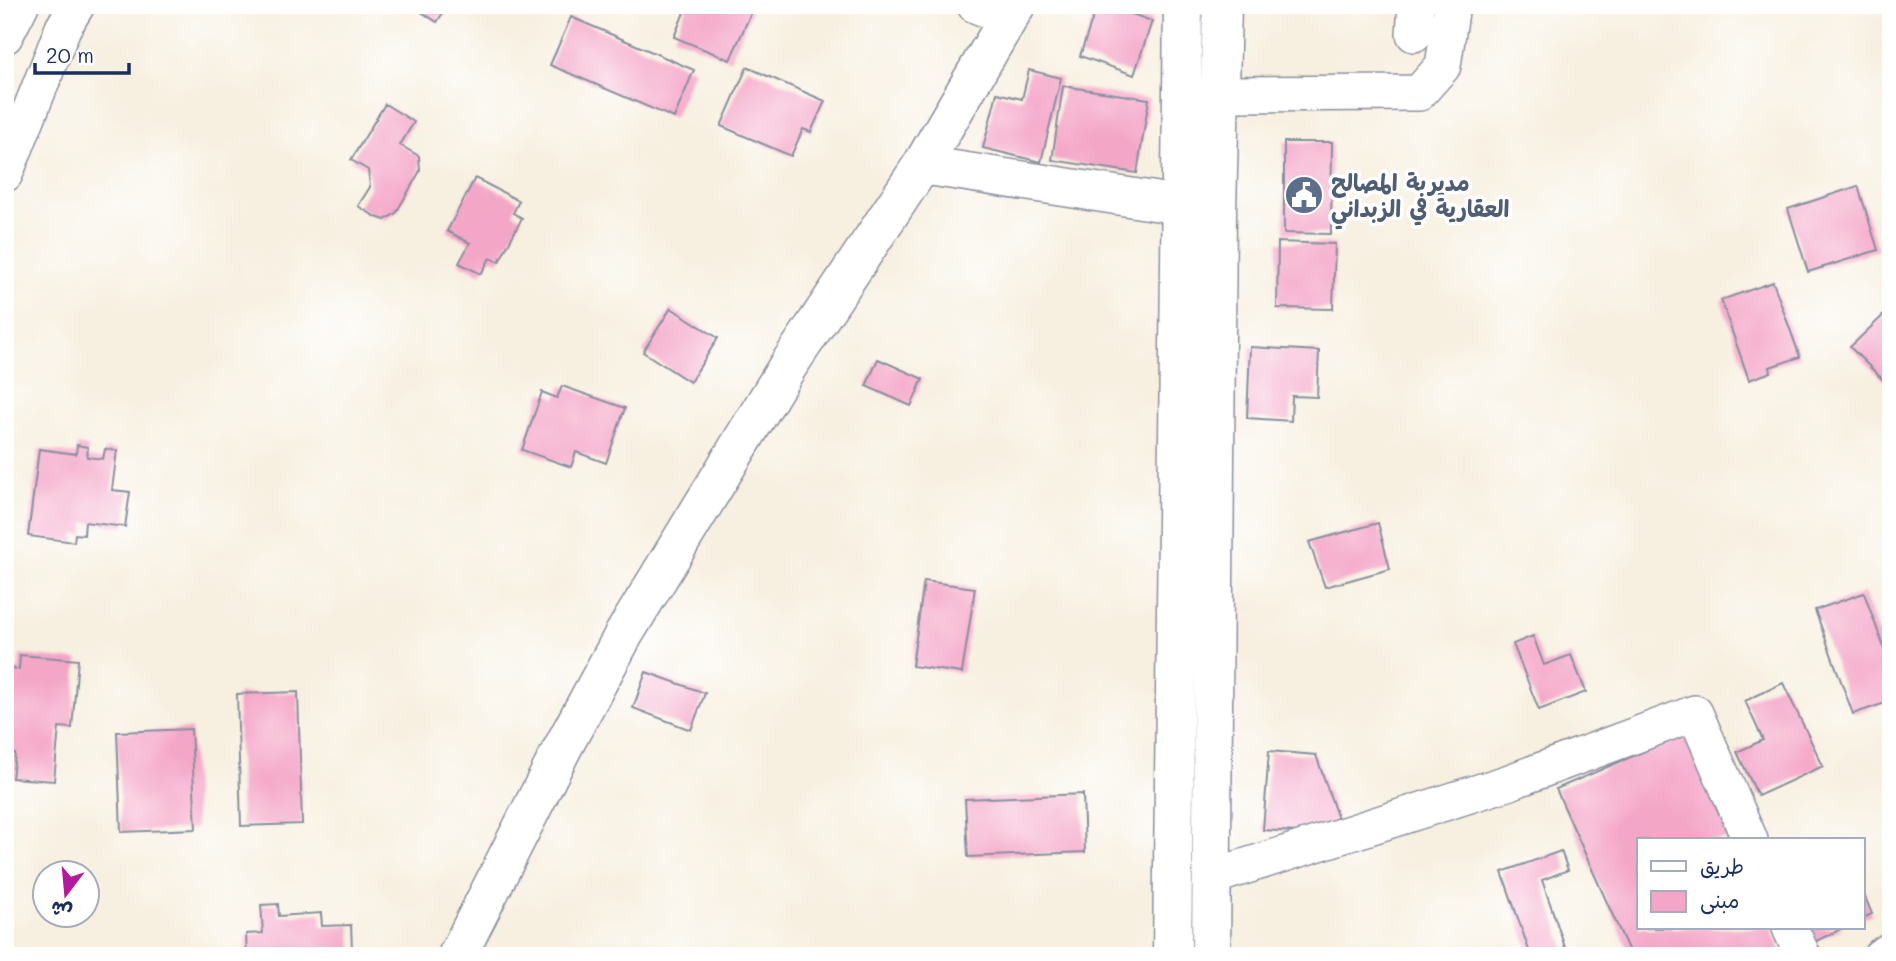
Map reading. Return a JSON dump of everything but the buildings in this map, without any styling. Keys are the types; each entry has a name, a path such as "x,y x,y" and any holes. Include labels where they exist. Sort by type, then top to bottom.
{"main road":[{"path":"1172,956 1183,5"},
{"path":"1211,956 1217,211 1222,5"},
{"path":"457,956 563,747 624,634 779,380 922,165 999,10"},
{"path":"922,165 1217,211"}],"street":[{"path":"5,36 21,5"},
{"path":"5,174 63,28 77,5"},
{"path":"1220,93 1419,93 1443,66 1452,5"},
{"path":"1212,877 1507,783 1695,713 1749,838"},
{"path":"1791,930 1803,956"},
{"path":"1881,956 1891,950"}],"place":[{"name":"مديرية المصالح العقارية في الزبداني","path":"1304,195"}]}
